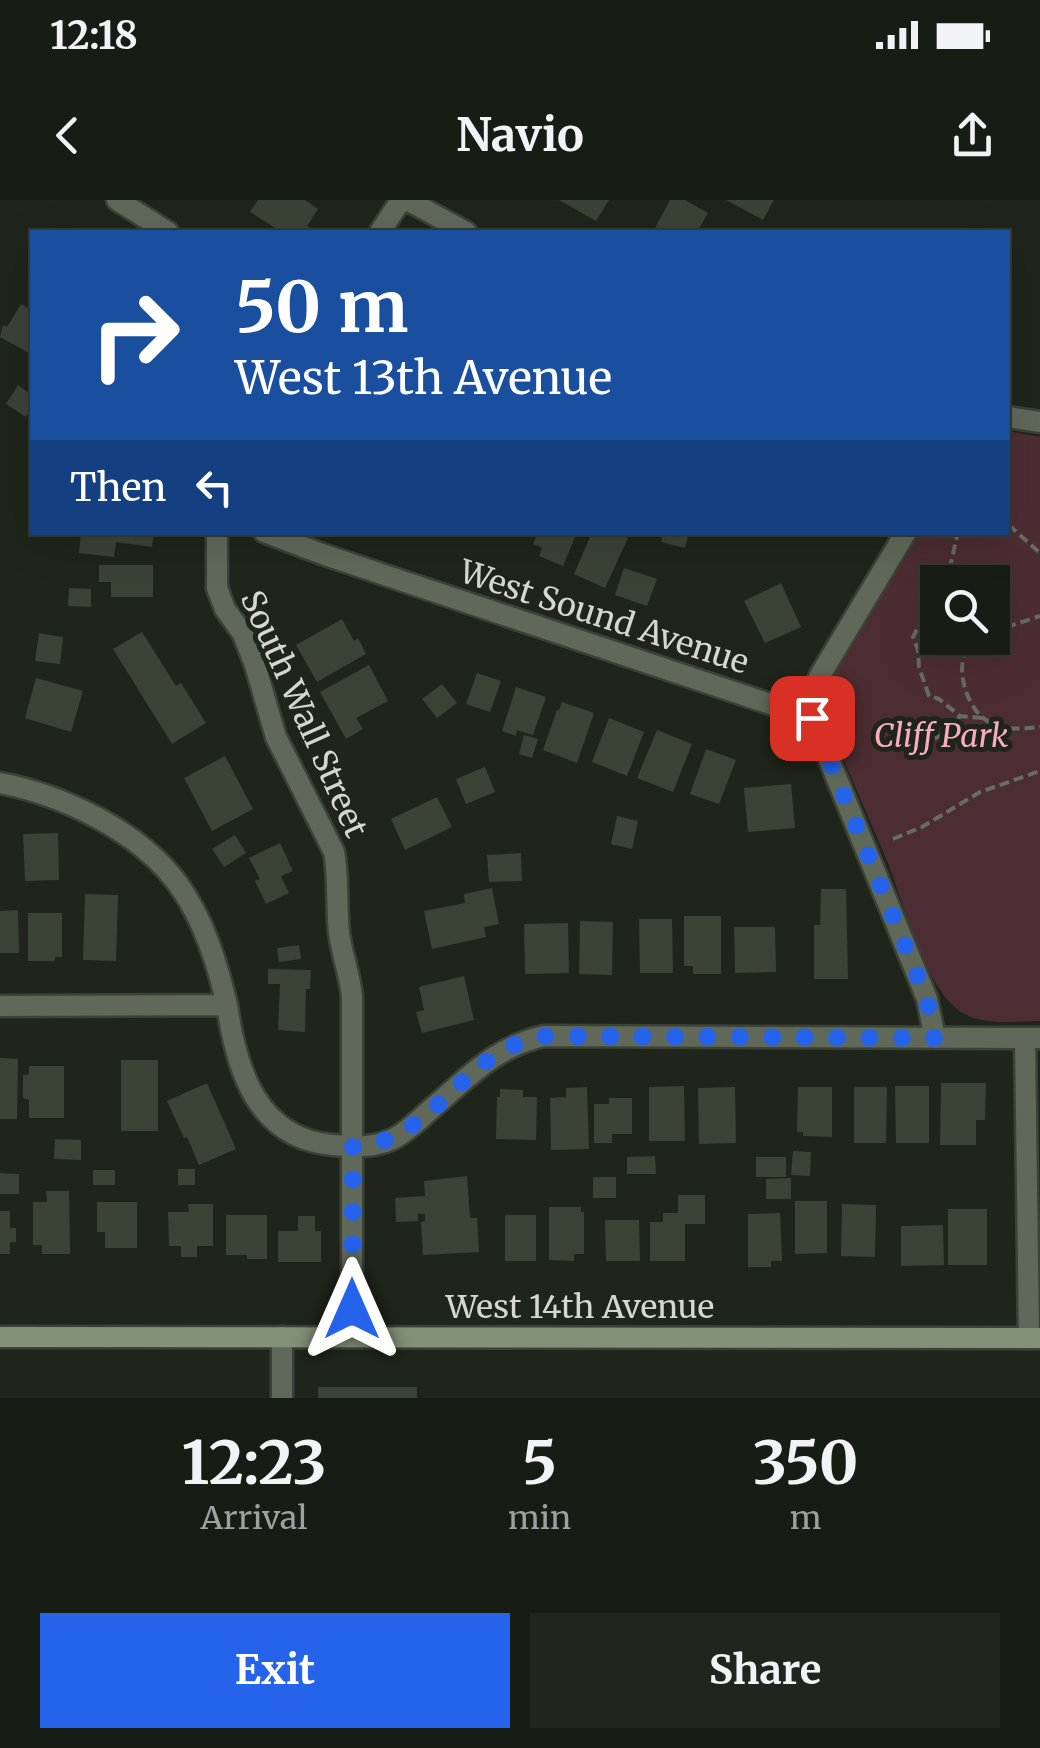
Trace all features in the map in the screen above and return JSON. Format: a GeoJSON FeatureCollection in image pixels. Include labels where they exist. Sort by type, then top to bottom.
{"type":"FeatureCollection","features":[{"type":"Feature","properties":{"kind":"street"},"geometry":{"type":"LineString","coordinates":[[117,200],[165,230]]}},
{"type":"Feature","properties":{"kind":"street"},"geometry":{"type":"LineString","coordinates":[[382,230],[404,200],[462,230]]}},
{"type":"Feature","properties":{"kind":"street"},"geometry":{"type":"LineString","coordinates":[[1010,418],[1040,422]]}},
{"type":"Feature","properties":{"kind":"street","name":"South Wall Street"},"geometry":{"type":"LineString","coordinates":[[218,535],[217,588],[225,609],[243,634],[276,738],[334,852],[337,869],[339,930],[352,997],[352,1337]]}},
{"type":"Feature","properties":{"kind":"street","name":"West Sound Avenue"},"geometry":{"type":"LineString","coordinates":[[272,535],[812,718]]}},
{"type":"Feature","properties":{"kind":"street"},"geometry":{"type":"LineString","coordinates":[[904,535],[819,677],[812,697],[812,718],[927,999],[934,1038]]}},
{"type":"Feature","properties":{"kind":"street"},"geometry":{"type":"LineString","coordinates":[[0,783],[75,806],[136,842],[177,883],[206,932],[243,1073],[256,1101],[277,1123],[302,1139],[353,1147],[372,1146],[394,1138],[495,1055],[522,1041],[544,1036],[1032,1038],[1034,1338]]}},
{"type":"Feature","properties":{"kind":"street"},"geometry":{"type":"LineString","coordinates":[[0,1006],[227,1005]]}},
{"type":"Feature","properties":{"kind":"street"},"geometry":{"type":"LineString","coordinates":[[282,1337],[282,1398]]}},
{"type":"Feature","properties":{"kind":"street","name":"West 14th Avenue"},"geometry":{"type":"LineString","coordinates":[[0,1338],[1034,1338]]}},
{"type":"Feature","properties":{"kind":"path"},"geometry":{"type":"LineString","coordinates":[[1010,526],[1040,553]]}},
{"type":"Feature","properties":{"kind":"path"},"geometry":{"type":"LineString","coordinates":[[950,565],[957,535]]}},
{"type":"Feature","properties":{"kind":"path"},"geometry":{"type":"LineString","coordinates":[[1010,626],[1040,616]]}},
{"type":"Feature","properties":{"kind":"path"},"geometry":{"type":"LineString","coordinates":[[920,624],[913,637],[926,691],[960,716],[982,718],[1005,728],[1040,727]]}},
{"type":"Feature","properties":{"kind":"path"},"geometry":{"type":"LineString","coordinates":[[964,655],[967,696],[982,718]]}},
{"type":"Feature","properties":{"kind":"path"},"geometry":{"type":"LineString","coordinates":[[920,742],[940,737],[960,716]]}},
{"type":"Feature","properties":{"kind":"path"},"geometry":{"type":"LineString","coordinates":[[893,838],[922,828],[980,792],[1040,771]]}},
{"type":"Feature","properties":{"kind":"green space","name":"Cliff Park"},"geometry":{"type":"Polygon","coordinates":[[[1010,431],[1040,437],[1040,1021],[997,1022],[966,1015],[934,980],[839,749],[832,713],[835,677],[843,654],[918,535],[1010,535],[1010,431]]]}},
{"type":"Feature","properties":{"kind":"building"},"geometry":{"type":"Polygon","coordinates":[[[258,200],[305,200],[318,209],[307,226],[308,230],[278,230],[250,212],[258,200]]]}},
{"type":"Feature","properties":{"kind":"building"},"geometry":{"type":"Polygon","coordinates":[[[559,200],[609,200],[596,221],[559,200]]]}},
{"type":"Feature","properties":{"kind":"building"},"geometry":{"type":"Polygon","coordinates":[[[670,200],[685,200],[708,213],[698,230],[654,230],[670,200]]]}},
{"type":"Feature","properties":{"kind":"building"},"geometry":{"type":"Polygon","coordinates":[[[726,200],[774,200],[763,220],[726,200]]]}},
{"type":"Feature","properties":{"kind":"building"},"geometry":{"type":"Polygon","coordinates":[[[21,304],[30,309],[30,352],[0,337],[3,325],[7,327],[21,304]]]}},
{"type":"Feature","properties":{"kind":"building"},"geometry":{"type":"Polygon","coordinates":[[[18,385],[30,394],[26,417],[6,404],[18,385]]]}},
{"type":"Feature","properties":{"kind":"building"},"geometry":{"type":"Polygon","coordinates":[[[81,535],[154,535],[152,547],[116,542],[114,557],[79,553],[81,535]]]}},
{"type":"Feature","properties":{"kind":"building"},"geometry":{"type":"Polygon","coordinates":[[[537,535],[576,535],[563,566],[539,556],[542,548],[533,544],[537,535]]]}},
{"type":"Feature","properties":{"kind":"building"},"geometry":{"type":"Polygon","coordinates":[[[591,535],[628,538],[605,588],[574,574],[591,535]]]}},
{"type":"Feature","properties":{"kind":"building"},"geometry":{"type":"Polygon","coordinates":[[[662,535],[688,535],[685,548],[661,542],[662,535]]]}},
{"type":"Feature","properties":{"kind":"building"},"geometry":{"type":"Polygon","coordinates":[[[99,565],[153,565],[153,597],[111,597],[111,582],[99,582],[99,565]]]}},
{"type":"Feature","properties":{"kind":"building"},"geometry":{"type":"Polygon","coordinates":[[[624,568],[657,579],[647,606],[615,595],[624,568]]]}},
{"type":"Feature","properties":{"kind":"building"},"geometry":{"type":"Polygon","coordinates":[[[781,583],[801,627],[765,643],[744,601],[781,583]]]}},
{"type":"Feature","properties":{"kind":"building"},"geometry":{"type":"Polygon","coordinates":[[[69,588],[91,589],[91,607],[68,606],[69,588]]]}},
{"type":"Feature","properties":{"kind":"building"},"geometry":{"type":"Polygon","coordinates":[[[342,619],[366,654],[317,682],[296,645],[342,619]]]}},
{"type":"Feature","properties":{"kind":"building"},"geometry":{"type":"Polygon","coordinates":[[[142,632],[176,686],[181,683],[206,723],[172,744],[113,649],[142,632]]]}},
{"type":"Feature","properties":{"kind":"building"},"geometry":{"type":"Polygon","coordinates":[[[39,633],[63,637],[60,664],[35,661],[39,633]]]}},
{"type":"Feature","properties":{"kind":"building"},"geometry":{"type":"Polygon","coordinates":[[[369,665],[388,701],[356,718],[363,729],[346,739],[320,692],[369,665]]]}},
{"type":"Feature","properties":{"kind":"building"},"geometry":{"type":"Polygon","coordinates":[[[477,673],[501,681],[490,712],[466,704],[477,673]]]}},
{"type":"Feature","properties":{"kind":"building"},"geometry":{"type":"Polygon","coordinates":[[[36,678],[83,691],[71,732],[25,718],[36,678]]]}},
{"type":"Feature","properties":{"kind":"building"},"geometry":{"type":"Polygon","coordinates":[[[442,684],[457,703],[437,718],[422,699],[442,684]]]}},
{"type":"Feature","properties":{"kind":"building"},"geometry":{"type":"Polygon","coordinates":[[[516,687],[546,697],[533,735],[517,730],[516,736],[502,731],[516,687]]]}},
{"type":"Feature","properties":{"kind":"building"},"geometry":{"type":"Polygon","coordinates":[[[562,702],[594,713],[577,763],[543,750],[562,702]]]}},
{"type":"Feature","properties":{"kind":"building"},"geometry":{"type":"Polygon","coordinates":[[[609,718],[644,732],[627,776],[592,762],[609,718]]]}},
{"type":"Feature","properties":{"kind":"building"},"geometry":{"type":"Polygon","coordinates":[[[657,730],[692,744],[673,792],[637,778],[657,730]]]}},
{"type":"Feature","properties":{"kind":"building"},"geometry":{"type":"Polygon","coordinates":[[[524,735],[538,739],[532,758],[519,754],[524,735]]]}},
{"type":"Feature","properties":{"kind":"building"},"geometry":{"type":"Polygon","coordinates":[[[706,749],[736,760],[719,804],[690,794],[706,749]]]}},
{"type":"Feature","properties":{"kind":"building"},"geometry":{"type":"Polygon","coordinates":[[[225,756],[253,809],[212,831],[184,778],[225,756]]]}},
{"type":"Feature","properties":{"kind":"building"},"geometry":{"type":"Polygon","coordinates":[[[485,767],[495,792],[466,804],[456,779],[485,767]]]}},
{"type":"Feature","properties":{"kind":"building"},"geometry":{"type":"Polygon","coordinates":[[[791,784],[795,828],[748,832],[744,788],[791,784]]]}},
{"type":"Feature","properties":{"kind":"building"},"geometry":{"type":"Polygon","coordinates":[[[437,797],[452,827],[405,850],[391,819],[437,797]]]}},
{"type":"Feature","properties":{"kind":"building"},"geometry":{"type":"Polygon","coordinates":[[[617,816],[638,821],[632,849],[611,844],[617,816]]]}},
{"type":"Feature","properties":{"kind":"building"},"geometry":{"type":"Polygon","coordinates":[[[58,833],[59,880],[25,881],[23,834],[58,833]]]}},
{"type":"Feature","properties":{"kind":"building"},"geometry":{"type":"Polygon","coordinates":[[[235,835],[246,853],[224,867],[212,849],[235,835]]]}},
{"type":"Feature","properties":{"kind":"building"},"geometry":{"type":"Polygon","coordinates":[[[280,843],[293,871],[281,876],[289,893],[266,904],[255,881],[260,879],[249,858],[280,843]]]}},
{"type":"Feature","properties":{"kind":"building"},"geometry":{"type":"Polygon","coordinates":[[[521,853],[522,881],[489,882],[487,855],[521,853]]]}},
{"type":"Feature","properties":{"kind":"building"},"geometry":{"type":"Polygon","coordinates":[[[492,888],[499,924],[484,927],[486,937],[432,949],[424,911],[465,903],[464,894],[492,888]]]}},
{"type":"Feature","properties":{"kind":"building"},"geometry":{"type":"Polygon","coordinates":[[[821,889],[846,889],[848,979],[814,979],[814,925],[820,925],[821,889]]]}},
{"type":"Feature","properties":{"kind":"building"},"geometry":{"type":"Polygon","coordinates":[[[85,894],[118,895],[116,961],[83,960],[85,894]]]}},
{"type":"Feature","properties":{"kind":"building"},"geometry":{"type":"Polygon","coordinates":[[[18,910],[19,953],[0,953],[0,911],[18,910]]]}},
{"type":"Feature","properties":{"kind":"building"},"geometry":{"type":"Polygon","coordinates":[[[28,913],[62,913],[62,957],[55,957],[55,961],[28,961],[28,913]]]}},
{"type":"Feature","properties":{"kind":"building"},"geometry":{"type":"Polygon","coordinates":[[[684,916],[721,916],[721,974],[693,974],[693,966],[684,966],[684,916]]]}},
{"type":"Feature","properties":{"kind":"building"},"geometry":{"type":"Polygon","coordinates":[[[639,919],[672,919],[673,973],[640,973],[639,919]]]}},
{"type":"Feature","properties":{"kind":"building"},"geometry":{"type":"Polygon","coordinates":[[[580,921],[613,922],[612,975],[579,974],[580,921]]]}},
{"type":"Feature","properties":{"kind":"building"},"geometry":{"type":"Polygon","coordinates":[[[568,923],[569,973],[525,974],[524,924],[568,923]]]}},
{"type":"Feature","properties":{"kind":"building"},"geometry":{"type":"Polygon","coordinates":[[[734,927],[775,927],[776,972],[735,973],[734,927]]]}},
{"type":"Feature","properties":{"kind":"building"},"geometry":{"type":"Polygon","coordinates":[[[299,945],[301,959],[279,962],[277,948],[299,945]]]}},
{"type":"Feature","properties":{"kind":"building"},"geometry":{"type":"Polygon","coordinates":[[[268,969],[311,970],[310,989],[306,989],[305,1032],[278,1030],[280,984],[268,984],[268,969]]]}},
{"type":"Feature","properties":{"kind":"building"},"geometry":{"type":"Polygon","coordinates":[[[464,976],[474,1020],[422,1033],[416,1012],[424,1010],[419,987],[464,976]]]}},
{"type":"Feature","properties":{"kind":"building"},"geometry":{"type":"Polygon","coordinates":[[[0,1058],[18,1059],[17,1119],[0,1119],[0,1058]]]}},
{"type":"Feature","properties":{"kind":"building"},"geometry":{"type":"Polygon","coordinates":[[[121,1060],[158,1060],[158,1131],[121,1131],[121,1060]]]}},
{"type":"Feature","properties":{"kind":"building"},"geometry":{"type":"Polygon","coordinates":[[[29,1066],[64,1066],[64,1118],[29,1118],[29,1100],[23,1098],[23,1075],[29,1074],[29,1066]]]}},
{"type":"Feature","properties":{"kind":"building"},"geometry":{"type":"Polygon","coordinates":[[[207,1083],[236,1149],[199,1165],[167,1101],[207,1083]]]}},
{"type":"Feature","properties":{"kind":"building"},"geometry":{"type":"Polygon","coordinates":[[[941,1083],[986,1083],[985,1120],[976,1120],[976,1145],[940,1145],[941,1083]]]}},
{"type":"Feature","properties":{"kind":"building"},"geometry":{"type":"Polygon","coordinates":[[[684,1086],[685,1141],[649,1141],[649,1087],[684,1086]]]}},
{"type":"Feature","properties":{"kind":"building"},"geometry":{"type":"Polygon","coordinates":[[[895,1086],[929,1086],[929,1143],[896,1143],[895,1086]]]}},
{"type":"Feature","properties":{"kind":"building"},"geometry":{"type":"Polygon","coordinates":[[[587,1087],[589,1149],[551,1150],[550,1098],[566,1097],[566,1088],[587,1087]]]}},
{"type":"Feature","properties":{"kind":"building"},"geometry":{"type":"Polygon","coordinates":[[[735,1087],[736,1143],[699,1144],[698,1088],[735,1087]]]}},
{"type":"Feature","properties":{"kind":"building"},"geometry":{"type":"Polygon","coordinates":[[[798,1087],[832,1087],[832,1137],[803,1136],[803,1132],[797,1132],[798,1087]]]}},
{"type":"Feature","properties":{"kind":"building"},"geometry":{"type":"Polygon","coordinates":[[[854,1087],[887,1087],[886,1143],[854,1143],[854,1087]]]}},
{"type":"Feature","properties":{"kind":"building"},"geometry":{"type":"Polygon","coordinates":[[[500,1089],[523,1090],[523,1097],[537,1097],[536,1140],[496,1139],[500,1089]]]}},
{"type":"Feature","properties":{"kind":"building"},"geometry":{"type":"Polygon","coordinates":[[[609,1098],[632,1098],[632,1134],[612,1134],[612,1143],[594,1143],[594,1104],[609,1104],[609,1098]]]}},
{"type":"Feature","properties":{"kind":"building"},"geometry":{"type":"Polygon","coordinates":[[[55,1139],[81,1140],[81,1160],[54,1159],[55,1139]]]}},
{"type":"Feature","properties":{"kind":"building"},"geometry":{"type":"Polygon","coordinates":[[[793,1151],[811,1152],[810,1176],[791,1175],[793,1151]]]}},
{"type":"Feature","properties":{"kind":"building"},"geometry":{"type":"Polygon","coordinates":[[[655,1156],[656,1174],[627,1174],[627,1157],[655,1156]]]}},
{"type":"Feature","properties":{"kind":"building"},"geometry":{"type":"Polygon","coordinates":[[[756,1157],[786,1157],[786,1177],[756,1177],[756,1157]]]}},
{"type":"Feature","properties":{"kind":"building"},"geometry":{"type":"Polygon","coordinates":[[[178,1169],[195,1169],[195,1185],[178,1185],[178,1169]]]}},
{"type":"Feature","properties":{"kind":"building"},"geometry":{"type":"Polygon","coordinates":[[[93,1170],[115,1170],[115,1185],[93,1185],[93,1170]]]}},
{"type":"Feature","properties":{"kind":"building"},"geometry":{"type":"Polygon","coordinates":[[[0,1173],[19,1174],[19,1194],[0,1194],[0,1173]]]}},
{"type":"Feature","properties":{"kind":"building"},"geometry":{"type":"Polygon","coordinates":[[[467,1176],[470,1218],[477,1218],[479,1252],[423,1255],[421,1222],[425,1221],[425,1214],[418,1214],[418,1221],[396,1222],[395,1198],[425,1196],[424,1181],[467,1176]]]}},
{"type":"Feature","properties":{"kind":"building"},"geometry":{"type":"Polygon","coordinates":[[[593,1177],[616,1177],[616,1198],[593,1198],[593,1177]]]}},
{"type":"Feature","properties":{"kind":"building"},"geometry":{"type":"Polygon","coordinates":[[[791,1178],[791,1199],[766,1199],[766,1179],[791,1178]]]}},
{"type":"Feature","properties":{"kind":"building"},"geometry":{"type":"Polygon","coordinates":[[[46,1191],[69,1191],[70,1254],[42,1254],[42,1245],[33,1245],[33,1202],[47,1202],[46,1191]]]}},
{"type":"Feature","properties":{"kind":"building"},"geometry":{"type":"Polygon","coordinates":[[[678,1195],[705,1195],[705,1224],[685,1224],[685,1261],[650,1261],[650,1222],[663,1222],[663,1213],[678,1213],[678,1195]]]}},
{"type":"Feature","properties":{"kind":"building"},"geometry":{"type":"Polygon","coordinates":[[[795,1201],[827,1201],[827,1253],[795,1254],[795,1201]]]}},
{"type":"Feature","properties":{"kind":"building"},"geometry":{"type":"Polygon","coordinates":[[[97,1202],[137,1202],[137,1248],[105,1248],[105,1232],[97,1232],[97,1202]]]}},
{"type":"Feature","properties":{"kind":"building"},"geometry":{"type":"Polygon","coordinates":[[[188,1204],[213,1204],[213,1246],[197,1246],[197,1257],[181,1257],[181,1246],[169,1246],[168,1212],[189,1212],[188,1204]]]}},
{"type":"Feature","properties":{"kind":"building"},"geometry":{"type":"Polygon","coordinates":[[[842,1204],[876,1205],[875,1257],[841,1256],[842,1204]]]}},
{"type":"Feature","properties":{"kind":"building"},"geometry":{"type":"Polygon","coordinates":[[[549,1207],[581,1207],[584,1212],[584,1254],[574,1254],[574,1261],[549,1260],[549,1207]]]}},
{"type":"Feature","properties":{"kind":"building"},"geometry":{"type":"Polygon","coordinates":[[[948,1209],[987,1209],[987,1265],[948,1265],[948,1209]]]}},
{"type":"Feature","properties":{"kind":"building"},"geometry":{"type":"Polygon","coordinates":[[[0,1211],[10,1211],[10,1228],[16,1228],[16,1242],[10,1242],[10,1254],[0,1254],[0,1211]]]}},
{"type":"Feature","properties":{"kind":"building"},"geometry":{"type":"Polygon","coordinates":[[[780,1213],[782,1261],[771,1261],[771,1267],[748,1267],[748,1214],[780,1213]]]}},
{"type":"Feature","properties":{"kind":"building"},"geometry":{"type":"Polygon","coordinates":[[[226,1215],[267,1215],[267,1259],[226,1255],[226,1215]]]}},
{"type":"Feature","properties":{"kind":"building"},"geometry":{"type":"Polygon","coordinates":[[[505,1215],[536,1215],[536,1261],[505,1261],[505,1215]]]}},
{"type":"Feature","properties":{"kind":"building"},"geometry":{"type":"Polygon","coordinates":[[[298,1216],[315,1216],[315,1231],[321,1231],[321,1262],[278,1262],[278,1231],[298,1231],[298,1216]]]}},
{"type":"Feature","properties":{"kind":"building"},"geometry":{"type":"Polygon","coordinates":[[[605,1220],[639,1220],[640,1261],[606,1261],[605,1220]]]}},
{"type":"Feature","properties":{"kind":"building"},"geometry":{"type":"Polygon","coordinates":[[[943,1225],[944,1265],[901,1266],[901,1226],[943,1225]]]}},
{"type":"Feature","properties":{"kind":"building"},"geometry":{"type":"Polygon","coordinates":[[[318,1387],[417,1387],[417,1398],[318,1398],[318,1387]]]}},
{"type":"Feature","properties":{"kind":"route"},"geometry":{"type":"LineString","coordinates":[[352,1309],[353,1147],[372,1146],[410,1128],[495,1055],[522,1041],[544,1036],[934,1038],[927,999],[812,718]]}}]}
